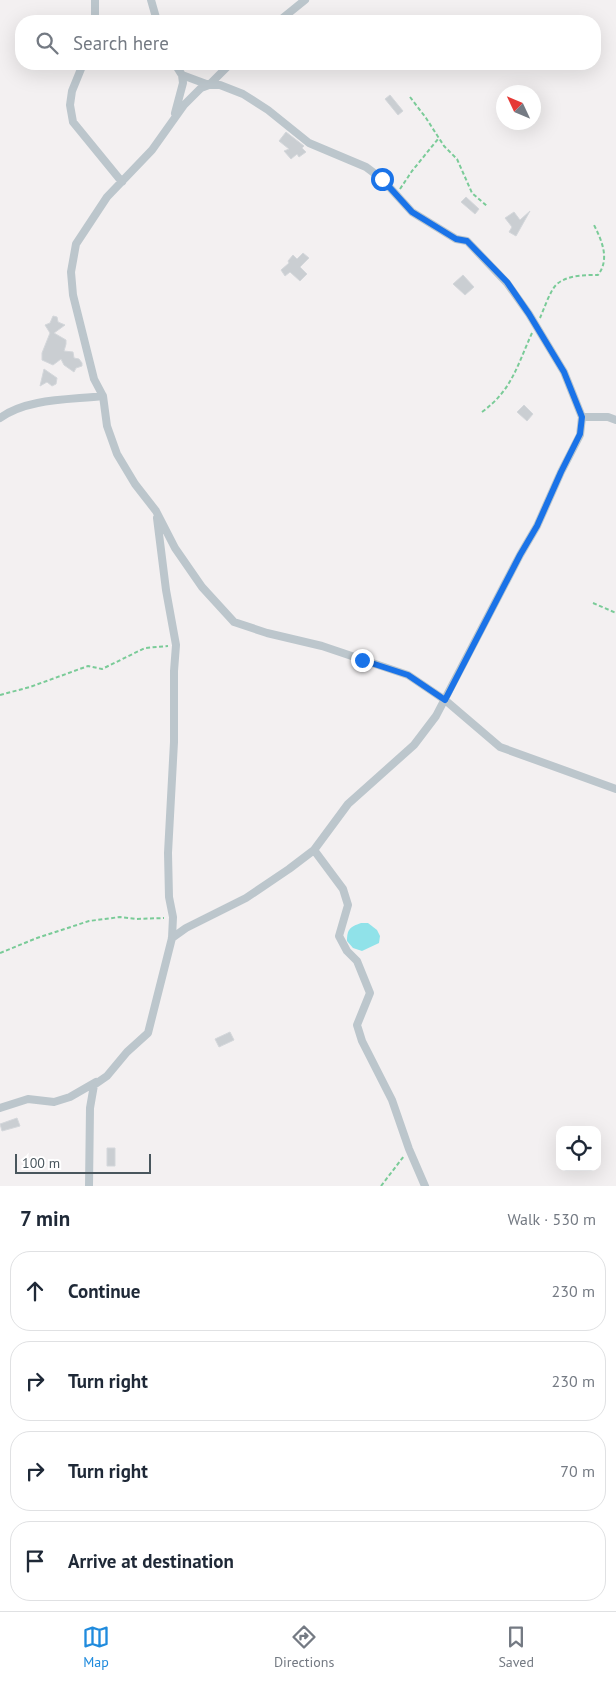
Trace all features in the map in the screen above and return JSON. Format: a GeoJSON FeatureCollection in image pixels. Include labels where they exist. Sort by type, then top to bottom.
{"type":"FeatureCollection","features":[{"type":"Feature","properties":{"kind":"street"},"geometry":{"type":"LineString","coordinates":[[95,0],[96,15]]}},
{"type":"Feature","properties":{"kind":"street"},"geometry":{"type":"LineString","coordinates":[[151,0],[155,15]]}},
{"type":"Feature","properties":{"kind":"street"},"geometry":{"type":"LineString","coordinates":[[286,15],[305,0]]}},
{"type":"Feature","properties":{"kind":"street"},"geometry":{"type":"LineString","coordinates":[[81,70],[72,91],[70,105],[73,122],[122,182]]}},
{"type":"Feature","properties":{"kind":"street"},"geometry":{"type":"LineString","coordinates":[[172,120],[184,83],[179,70]]}},
{"type":"Feature","properties":{"kind":"street"},"geometry":{"type":"LineString","coordinates":[[224,70],[209,85],[201,88],[192,96],[172,120],[152,150],[107,197],[76,244],[71,272],[74,295],[94,379],[103,396],[107,426],[117,454],[135,484],[156,511],[180,555],[202,586],[234,622],[267,633],[322,646],[408,675],[445,700],[500,747],[616,789]]}},
{"type":"Feature","properties":{"kind":"street"},"geometry":{"type":"LineString","coordinates":[[172,938],[186,928],[246,898],[290,869],[314,850],[348,804],[414,745],[436,716],[445,700],[540,519],[580,434],[582,417],[564,372],[536,326],[507,282],[467,241],[456,239],[412,212],[382,179],[366,167],[309,143],[290,130],[275,115],[243,94],[220,85],[209,85],[182,75]]}},
{"type":"Feature","properties":{"kind":"street"},"geometry":{"type":"LineString","coordinates":[[0,418],[29,404],[103,396]]}},
{"type":"Feature","properties":{"kind":"street"},"geometry":{"type":"LineString","coordinates":[[582,417],[608,417],[616,420]]}},
{"type":"Feature","properties":{"kind":"street"},"geometry":{"type":"LineString","coordinates":[[89,1186],[90,1108],[94,1085],[107,1076],[127,1052],[148,1032],[172,938],[173,918],[169,897],[168,853],[174,742],[176,645],[166,590],[156,511]]}},
{"type":"Feature","properties":{"kind":"street"},"geometry":{"type":"LineString","coordinates":[[314,850],[343,889],[348,906],[339,936],[347,951],[357,961],[370,992],[357,1025],[362,1041],[392,1100],[425,1186]]}},
{"type":"Feature","properties":{"kind":"street"},"geometry":{"type":"LineString","coordinates":[[0,1108],[28,1099],[54,1102],[70,1098],[107,1076]]}},
{"type":"Feature","properties":{"kind":"path"},"geometry":{"type":"LineString","coordinates":[[410,97],[438,138],[457,159],[472,193],[488,206]]}},
{"type":"Feature","properties":{"kind":"path"},"geometry":{"type":"LineString","coordinates":[[396,195],[438,138]]}},
{"type":"Feature","properties":{"kind":"path"},"geometry":{"type":"LineString","coordinates":[[482,412],[500,396],[511,382],[556,285],[580,275],[598,275],[602,269],[603,243],[594,225]]}},
{"type":"Feature","properties":{"kind":"path"},"geometry":{"type":"LineString","coordinates":[[594,603],[616,613]]}},
{"type":"Feature","properties":{"kind":"path"},"geometry":{"type":"LineString","coordinates":[[0,695],[30,687],[88,666],[102,669],[145,648],[176,645]]}},
{"type":"Feature","properties":{"kind":"path"},"geometry":{"type":"LineString","coordinates":[[0,953],[37,938],[89,921],[120,918],[173,918]]}},
{"type":"Feature","properties":{"kind":"path"},"geometry":{"type":"LineString","coordinates":[[382,1186],[410,1149]]}},
{"type":"Feature","properties":{"kind":"water"},"geometry":{"type":"Polygon","coordinates":[[[361,923],[368,923],[377,930],[380,936],[379,943],[362,951],[353,948],[347,941],[350,929],[361,923]]]}},
{"type":"Feature","properties":{"kind":"building"},"geometry":{"type":"Polygon","coordinates":[[[390,95],[403,111],[398,115],[385,99],[390,95]]]}},
{"type":"Feature","properties":{"kind":"building"},"geometry":{"type":"Polygon","coordinates":[[[286,132],[304,146],[302,148],[306,152],[299,157],[297,154],[291,159],[284,151],[289,149],[279,141],[286,132]]]}},
{"type":"Feature","properties":{"kind":"building"},"geometry":{"type":"Polygon","coordinates":[[[466,197],[479,209],[475,214],[461,202],[466,197]]]}},
{"type":"Feature","properties":{"kind":"building"},"geometry":{"type":"Polygon","coordinates":[[[530,211],[516,236],[509,232],[512,227],[505,218],[514,212],[520,220],[530,211]]]}},
{"type":"Feature","properties":{"kind":"building"},"geometry":{"type":"Polygon","coordinates":[[[303,253],[309,258],[300,267],[307,274],[300,281],[290,272],[285,276],[281,270],[289,263],[288,261],[293,255],[297,259],[303,253]]]}},
{"type":"Feature","properties":{"kind":"building"},"geometry":{"type":"Polygon","coordinates":[[[463,275],[474,287],[465,295],[453,284],[463,275]]]}},
{"type":"Feature","properties":{"kind":"building"},"geometry":{"type":"Polygon","coordinates":[[[53,316],[57,317],[58,322],[65,325],[54,333],[66,340],[64,351],[73,352],[74,358],[79,359],[82,363],[82,366],[76,368],[74,372],[64,365],[61,359],[53,365],[42,360],[42,353],[50,333],[45,325],[50,323],[53,316]]]}},
{"type":"Feature","properties":{"kind":"building"},"geometry":{"type":"Polygon","coordinates":[[[44,369],[57,378],[56,384],[52,386],[47,382],[40,386],[44,369]]]}},
{"type":"Feature","properties":{"kind":"building"},"geometry":{"type":"Polygon","coordinates":[[[524,405],[533,414],[527,421],[517,412],[524,405]]]}},
{"type":"Feature","properties":{"kind":"building"},"geometry":{"type":"Polygon","coordinates":[[[230,1032],[234,1040],[219,1047],[215,1039],[230,1032]]]}},
{"type":"Feature","properties":{"kind":"building"},"geometry":{"type":"Polygon","coordinates":[[[17,1118],[20,1126],[2,1131],[0,1124],[17,1118]]]}},
{"type":"Feature","properties":{"kind":"building"},"geometry":{"type":"Polygon","coordinates":[[[107,1148],[115,1148],[115,1166],[107,1166],[107,1148]]]}},
{"type":"Feature","properties":{"kind":"route"},"geometry":{"type":"LineString","coordinates":[[362,660],[408,675],[445,700],[537,526],[580,434],[582,417],[564,372],[507,282],[467,241],[456,239],[412,212],[382,179]]}}]}
